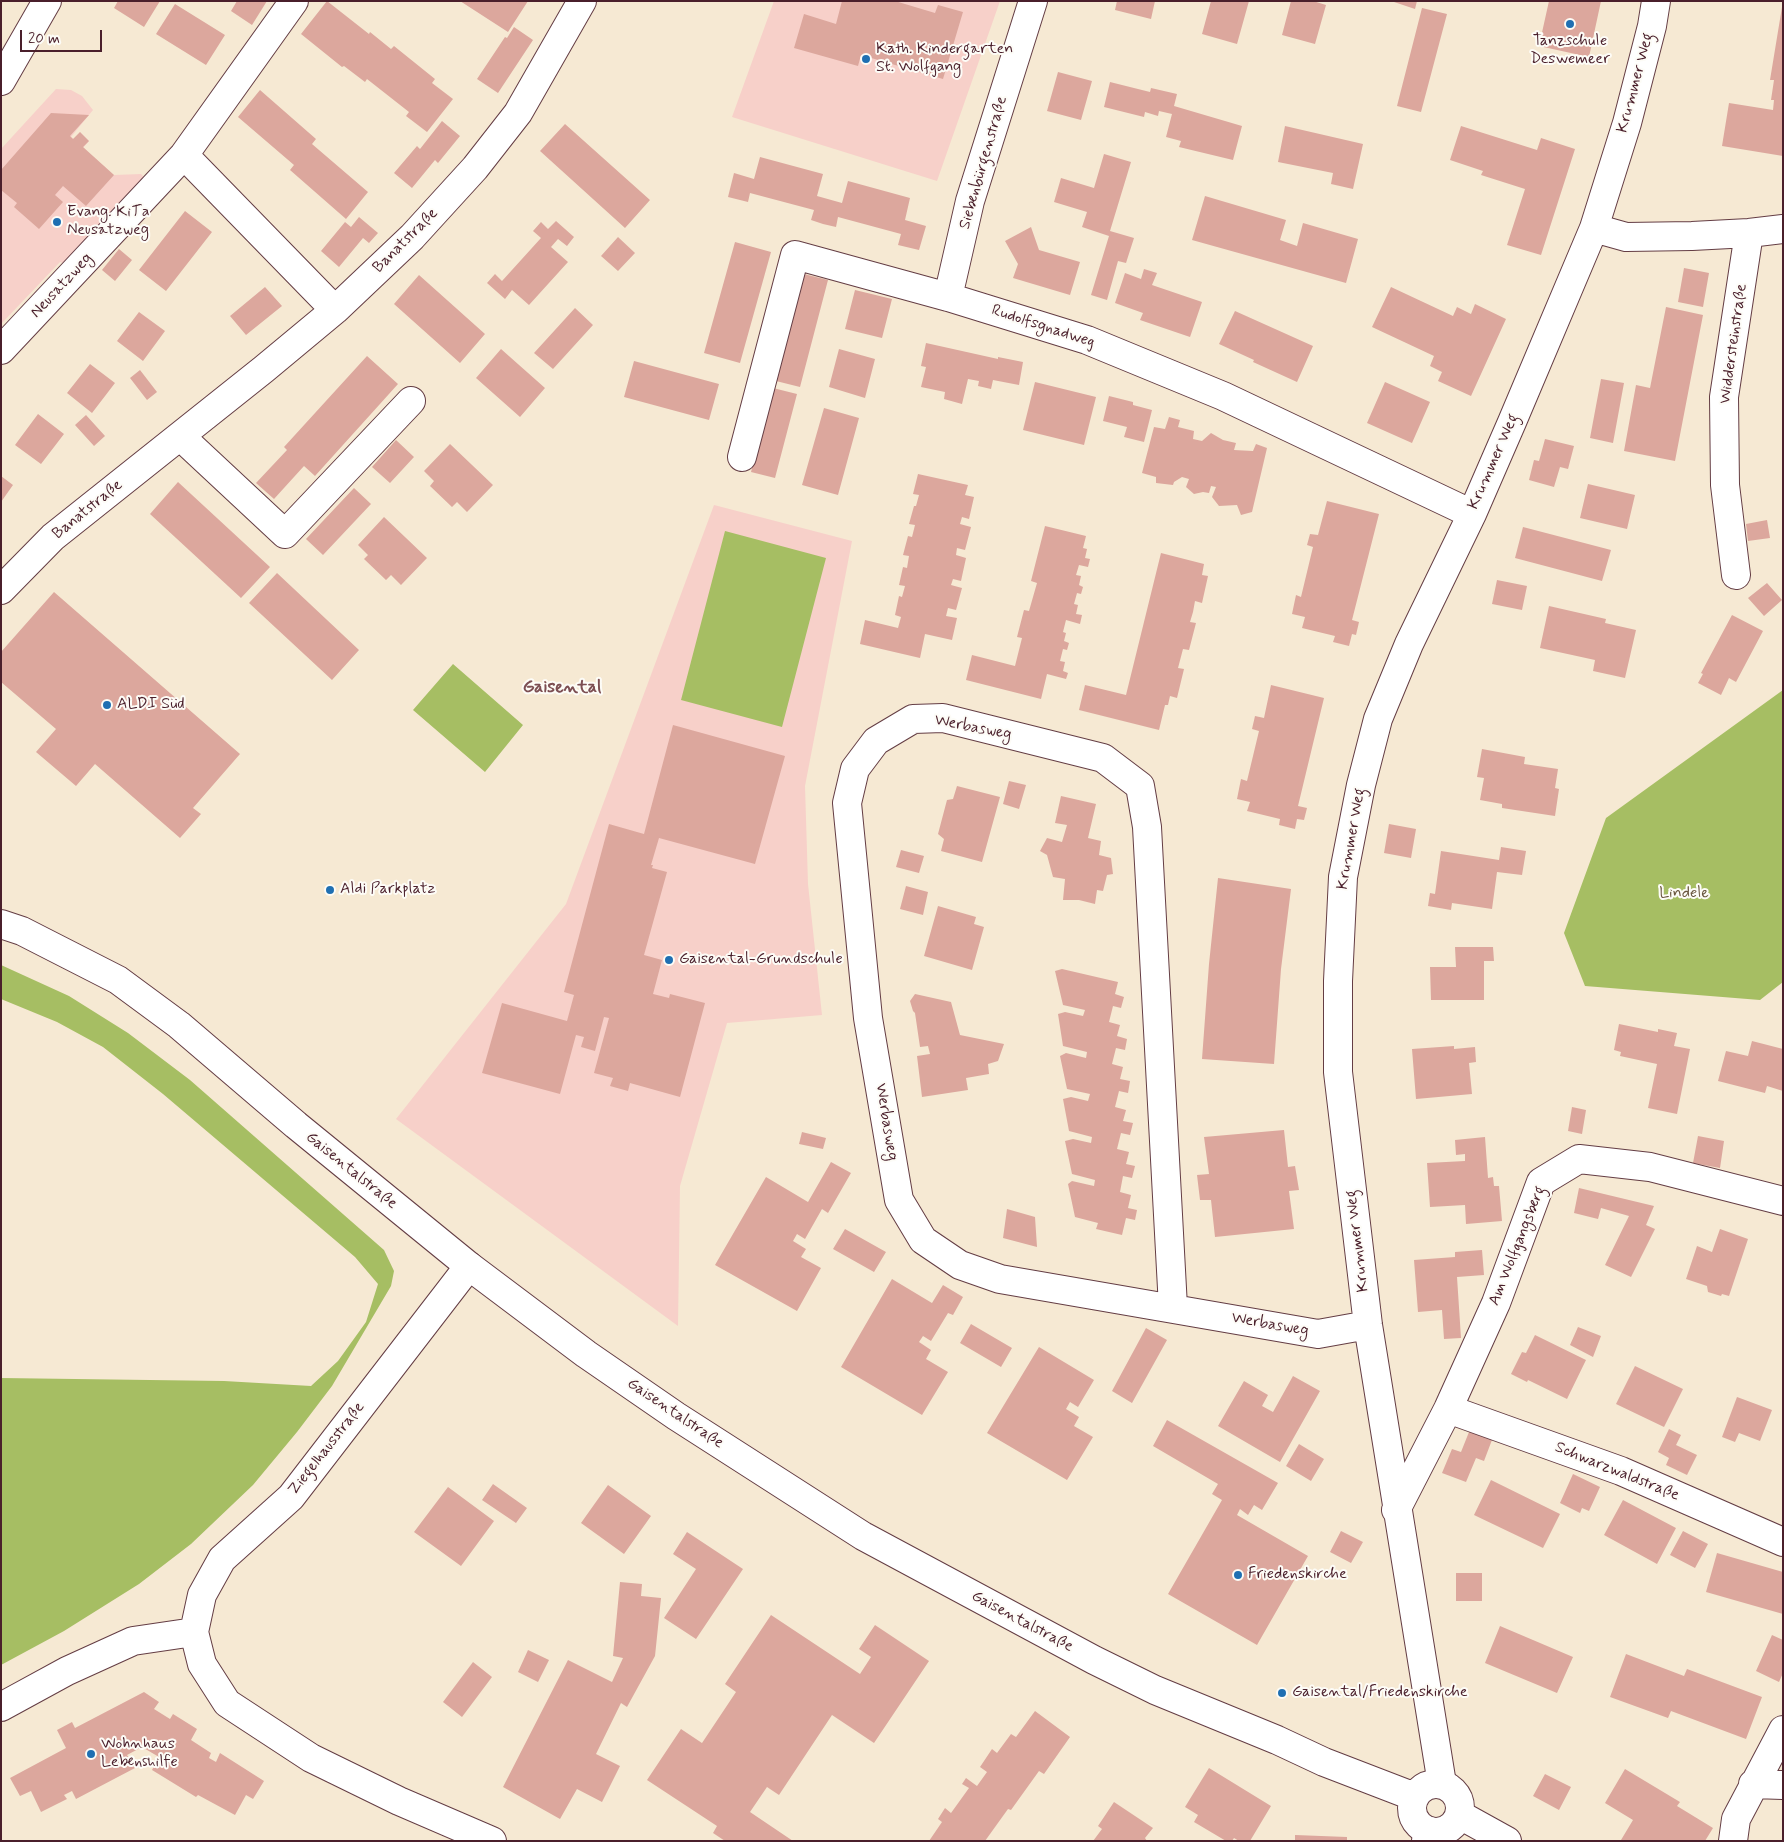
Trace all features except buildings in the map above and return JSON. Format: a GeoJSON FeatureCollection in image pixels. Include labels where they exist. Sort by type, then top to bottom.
{"type":"FeatureCollection","features":[{"type":"Feature","properties":{"kind":"street"},"geometry":{"type":"LineString","coordinates":[[1,82],[47,1]]}},
{"type":"Feature","properties":{"kind":"street","name":"Neusatzweg"},"geometry":{"type":"LineString","coordinates":[[1,350],[184,155],[294,1]]}},
{"type":"Feature","properties":{"kind":"street","name":"Banatstraße"},"geometry":{"type":"LineString","coordinates":[[1,590],[53,537],[336,310],[412,237],[475,168],[518,113],[582,1]]}},
{"type":"Feature","properties":{"kind":"street","name":"Siebenbürgenstraße"},"geometry":{"type":"LineString","coordinates":[[948,297],[970,201],[1033,1]]}},
{"type":"Feature","properties":{"kind":"street","name":"Krummer Weg"},"geometry":{"type":"LineString","coordinates":[[1442,1784],[1396,1510],[1368,1325],[1338,1072],[1338,981],[1343,877],[1361,785],[1378,719],[1409,644],[1472,514],[1594,228],[1627,123],[1652,26],[1656,1]]}},
{"type":"Feature","properties":{"kind":"street"},"geometry":{"type":"LineString","coordinates":[[184,155],[336,310]]}},
{"type":"Feature","properties":{"kind":"street"},"geometry":{"type":"LineString","coordinates":[[1594,228],[1626,237],[1749,233],[1783,229]]}},
{"type":"Feature","properties":{"kind":"street","name":"Widdersteinstraße"},"geometry":{"type":"LineString","coordinates":[[1736,575],[1725,486],[1724,397],[1749,233]]}},
{"type":"Feature","properties":{"kind":"street","name":"Rudolfsgnadweg"},"geometry":{"type":"LineString","coordinates":[[742,457],[795,255],[948,297],[1087,340],[1214,392],[1472,514]]}},
{"type":"Feature","properties":{"kind":"street"},"geometry":{"type":"LineString","coordinates":[[180,436],[285,534],[411,401]]}},
{"type":"Feature","properties":{"kind":"street","name":"Werbasweg"},"geometry":{"type":"LineString","coordinates":[[1173,1307],[1147,827],[1140,786],[1103,758],[943,718],[913,719],[876,741],[856,769],[847,803],[868,1018],[899,1200],[923,1240],[960,1265],[1000,1279],[1173,1307],[1318,1334],[1368,1325]]}},
{"type":"Feature","properties":{"kind":"street","name":"Gaisentalstraße"},"geometry":{"type":"LineString","coordinates":[[1,924],[22,931],[118,980],[179,1026],[296,1126],[469,1266],[586,1354],[676,1416],[863,1536],[1094,1660],[1155,1690],[1277,1740],[1324,1762],[1415,1797]]}},
{"type":"Feature","properties":{"kind":"street","name":"Am Wolfgangsberg"},"geometry":{"type":"LineString","coordinates":[[1396,1510],[1448,1408],[1496,1303],[1541,1182],[1579,1158],[1650,1167],[1783,1201]]}},
{"type":"Feature","properties":{"kind":"street","name":"Ziegelhausstraße"},"geometry":{"type":"LineString","coordinates":[[469,1266],[291,1497],[222,1559],[202,1595],[194,1632],[202,1664],[227,1703],[312,1758],[399,1801],[492,1841]]}},
{"type":"Feature","properties":{"kind":"street","name":"Schwarzwaldstraße"},"geometry":{"type":"LineString","coordinates":[[1448,1408],[1621,1471],[1783,1542]]}},
{"type":"Feature","properties":{"kind":"street"},"geometry":{"type":"LineString","coordinates":[[1,1707],[67,1671],[133,1641],[194,1632]]}},
{"type":"Feature","properties":{"kind":"street"},"geometry":{"type":"LineString","coordinates":[[1733,1841],[1736,1818],[1783,1730]]}},
{"type":"Feature","properties":{"kind":"street"},"geometry":{"type":"LineString","coordinates":[[1442,1784],[1455,1793],[1459,1801],[1460,1814],[1450,1828],[1428,1836],[1414,1815],[1415,1797],[1429,1785],[1442,1784]]}},
{"type":"Feature","properties":{"kind":"street"},"geometry":{"type":"LineString","coordinates":[[1753,1784],[1783,1785]]}},
{"type":"Feature","properties":{"kind":"street"},"geometry":{"type":"LineString","coordinates":[[1460,1814],[1507,1841]]}},
{"type":"Feature","properties":{"kind":"shaded area","name":"Kath. Kindergarten St. Wolfgang"},"geometry":{"type":"Polygon","coordinates":[[[774,1],[1000,1],[937,181],[732,117],[774,1]]]}},
{"type":"Feature","properties":{"kind":"shaded area","name":"Evang. KiTa Neusatzweg"},"geometry":{"type":"Polygon","coordinates":[[[56,89],[71,90],[82,96],[93,110],[71,137],[74,139],[80,132],[89,141],[83,148],[114,175],[141,174],[150,183],[72,266],[60,262],[1,324],[1,149],[56,89]]]}},
{"type":"Feature","properties":{"kind":"shaded area","name":"Gaisental-Grundschule"},"geometry":{"type":"Polygon","coordinates":[[[714,505],[852,541],[805,786],[808,884],[822,1015],[727,1023],[680,1186],[678,1326],[396,1119],[566,904],[714,505]]]}},
{"type":"Feature","properties":{"kind":"green space"},"geometry":{"type":"Polygon","coordinates":[[[725,531],[826,558],[782,727],[681,700],[725,531]]]}},
{"type":"Feature","properties":{"kind":"green space"},"geometry":{"type":"Polygon","coordinates":[[[453,664],[523,725],[485,772],[413,710],[453,664]]]}},
{"type":"Feature","properties":{"kind":"green space","name":"Lindele"},"geometry":{"type":"Polygon","coordinates":[[[1783,690],[1783,982],[1760,1000],[1585,986],[1564,933],[1606,818],[1783,690]]]}},
{"type":"Feature","properties":{"kind":"green space"},"geometry":{"type":"Polygon","coordinates":[[[1,965],[69,996],[128,1033],[190,1080],[384,1250],[394,1271],[391,1286],[332,1386],[253,1485],[191,1544],[139,1584],[64,1631],[1,1665],[1,1378],[224,1381],[311,1386],[338,1361],[366,1322],[378,1284],[355,1257],[163,1094],[103,1047],[57,1022],[1,999],[1,965]]]}},
{"type":"Feature","properties":{"kind":"place","name":"Tanzschule Deswemeer"},"geometry":{"type":"Point","coordinates":[1570,24]}},
{"type":"Feature","properties":{"kind":"place","name":"Kath. Kindergarten St. Wolfgang"},"geometry":{"type":"Point","coordinates":[866,59]}},
{"type":"Feature","properties":{"kind":"place","name":"Evang. KiTa Neusatzweg"},"geometry":{"type":"Point","coordinates":[57,222]}},
{"type":"Feature","properties":{"kind":"place","name":"ALDI Süd"},"geometry":{"type":"Point","coordinates":[107,705]}},
{"type":"Feature","properties":{"kind":"place","name":"Aldi Parkplatz"},"geometry":{"type":"Point","coordinates":[330,890]}},
{"type":"Feature","properties":{"kind":"place","name":"Gaisental-Grundschule"},"geometry":{"type":"Point","coordinates":[669,960]}},
{"type":"Feature","properties":{"kind":"place","name":"Friedenskirche"},"geometry":{"type":"Point","coordinates":[1238,1575]}},
{"type":"Feature","properties":{"kind":"place","name":"Gaisental/Friedenskirche"},"geometry":{"type":"Point","coordinates":[1282,1693]}},
{"type":"Feature","properties":{"kind":"place","name":"Wohnhaus Lebenshilfe"},"geometry":{"type":"Point","coordinates":[91,1754]}},
{"type":"Feature","properties":{"kind":"district","name":"Gaisental"},"geometry":{"type":"Point","coordinates":[562,688]}}]}
